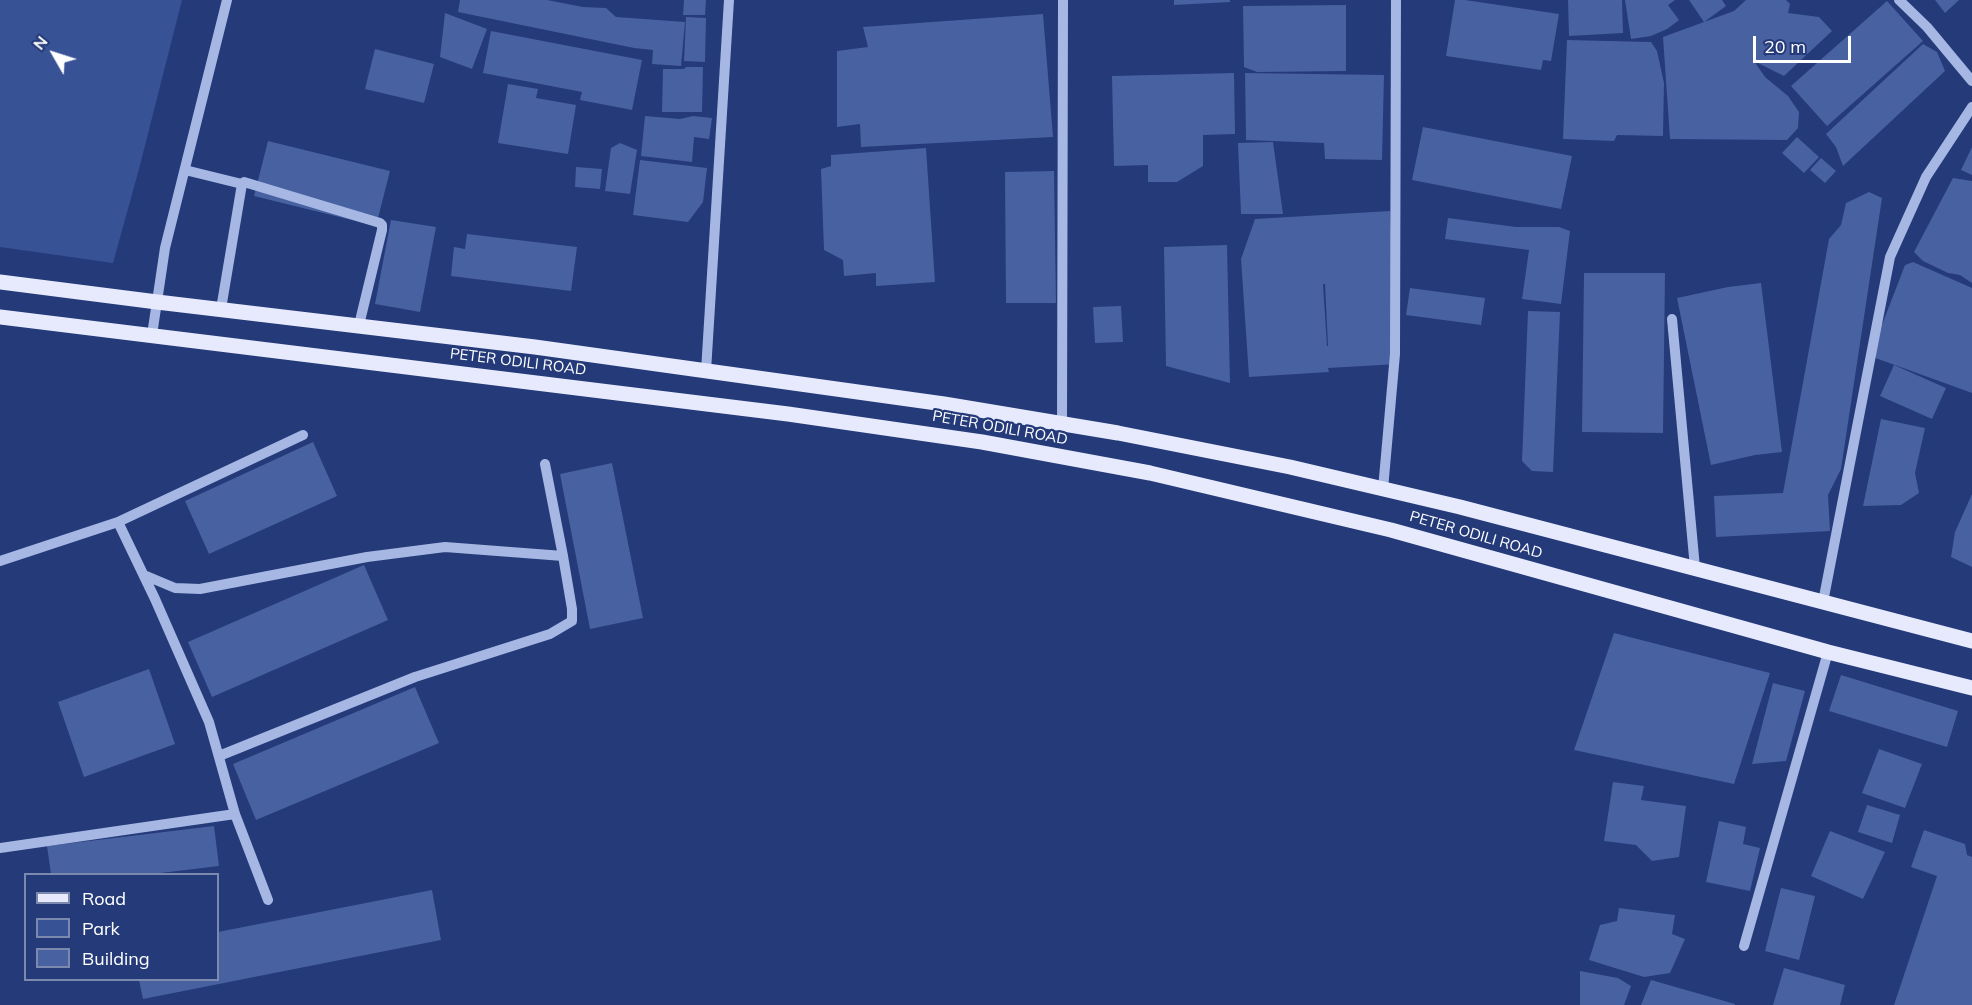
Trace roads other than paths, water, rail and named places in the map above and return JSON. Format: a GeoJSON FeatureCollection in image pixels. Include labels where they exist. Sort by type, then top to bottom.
{"type":"FeatureCollection","features":[{"type":"Feature","properties":{"kind":"main road","name":"PETER ODILI ROAD"},"geometry":{"type":"LineString","coordinates":[[0,282],[535,347],[932,402],[1062,423],[1290,467],[1383,489],[1972,641]]}},
{"type":"Feature","properties":{"kind":"main road","name":"PETER ODILI ROAD"},"geometry":{"type":"LineString","coordinates":[[0,317],[800,416],[982,442],[1060,456],[1150,473],[1391,530],[1827,652],[1972,688]]}},
{"type":"Feature","properties":{"kind":"street"},"geometry":{"type":"LineString","coordinates":[[152,335],[165,248],[227,0]]}},
{"type":"Feature","properties":{"kind":"street"},"geometry":{"type":"LineString","coordinates":[[706,371],[729,0]]}},
{"type":"Feature","properties":{"kind":"street"},"geometry":{"type":"LineString","coordinates":[[1062,423],[1063,0]]}},
{"type":"Feature","properties":{"kind":"street"},"geometry":{"type":"LineString","coordinates":[[1383,489],[1395,354],[1396,0]]}},
{"type":"Feature","properties":{"kind":"street"},"geometry":{"type":"LineString","coordinates":[[1899,0],[1927,27],[1972,81]]}},
{"type":"Feature","properties":{"kind":"street"},"geometry":{"type":"LineString","coordinates":[[1823,602],[1890,257],[1926,177],[1972,107]]}},
{"type":"Feature","properties":{"kind":"street"},"geometry":{"type":"LineString","coordinates":[[185,170],[242,184],[244,182],[380,223],[382,231],[359,325]]}},
{"type":"Feature","properties":{"kind":"street"},"geometry":{"type":"LineString","coordinates":[[221,309],[242,184]]}},
{"type":"Feature","properties":{"kind":"street"},"geometry":{"type":"LineString","coordinates":[[1672,319],[1695,568]]}},
{"type":"Feature","properties":{"kind":"street"},"geometry":{"type":"LineString","coordinates":[[0,561],[118,522],[303,435]]}},
{"type":"Feature","properties":{"kind":"street"},"geometry":{"type":"LineString","coordinates":[[219,756],[415,677],[550,634],[572,621],[563,556],[545,464]]}},
{"type":"Feature","properties":{"kind":"street"},"geometry":{"type":"LineString","coordinates":[[118,522],[209,722],[235,814],[268,900]]}},
{"type":"Feature","properties":{"kind":"street"},"geometry":{"type":"LineString","coordinates":[[144,575],[175,588],[200,589],[367,557],[445,547],[563,556]]}},
{"type":"Feature","properties":{"kind":"street"},"geometry":{"type":"LineString","coordinates":[[1744,946],[1827,652]]}},
{"type":"Feature","properties":{"kind":"street"},"geometry":{"type":"LineString","coordinates":[[0,848],[235,814]]}}]}
